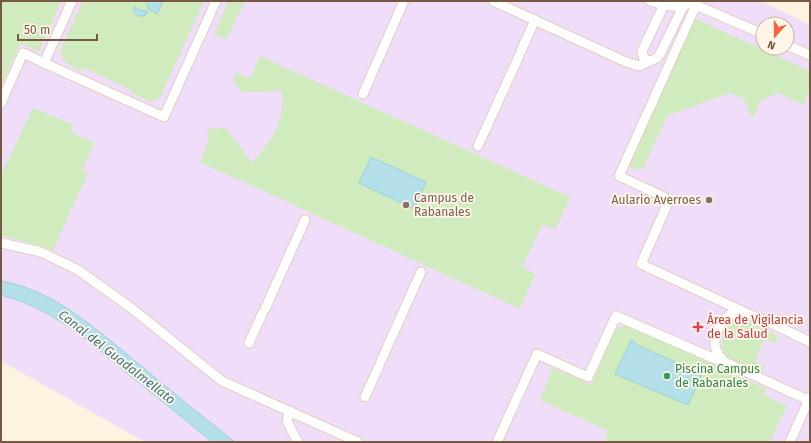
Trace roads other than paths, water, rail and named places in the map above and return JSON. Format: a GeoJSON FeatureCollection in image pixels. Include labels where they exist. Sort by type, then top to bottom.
{"type":"FeatureCollection","features":[{"type":"Feature","properties":{"kind":"street"},"geometry":{"type":"LineString","coordinates":[[44,63],[72,1]]}},
{"type":"Feature","properties":{"kind":"street"},"geometry":{"type":"LineString","coordinates":[[1,103],[23,53],[164,117],[216,1]]}},
{"type":"Feature","properties":{"kind":"street"},"geometry":{"type":"LineString","coordinates":[[493,1],[639,66],[657,58],[683,7],[688,3],[696,4],[755,30]]}},
{"type":"Feature","properties":{"kind":"street"},"geometry":{"type":"LineString","coordinates":[[650,1],[664,5],[683,7]]}},
{"type":"Feature","properties":{"kind":"street"},"geometry":{"type":"LineString","coordinates":[[363,94],[403,3]]}},
{"type":"Feature","properties":{"kind":"street"},"geometry":{"type":"LineString","coordinates":[[696,4],[619,176],[664,197],[667,205],[640,264],[810,342]]}},
{"type":"Feature","properties":{"kind":"street"},"geometry":{"type":"LineString","coordinates":[[650,61],[644,59],[642,51],[664,5]]}},
{"type":"Feature","properties":{"kind":"street"},"geometry":{"type":"LineString","coordinates":[[478,146],[535,20]]}},
{"type":"Feature","properties":{"kind":"street"},"geometry":{"type":"LineString","coordinates":[[795,48],[810,55]]}},
{"type":"Feature","properties":{"kind":"street"},"geometry":{"type":"LineString","coordinates":[[249,343],[305,220]]}},
{"type":"Feature","properties":{"kind":"street"},"geometry":{"type":"LineString","coordinates":[[1,243],[41,252],[78,270],[130,307],[222,381],[354,441]]}},
{"type":"Feature","properties":{"kind":"street"},"geometry":{"type":"LineString","coordinates":[[365,397],[421,272]]}},
{"type":"Feature","properties":{"kind":"street"},"geometry":{"type":"LineString","coordinates":[[734,367],[719,356],[716,350],[715,338],[721,323],[735,313],[742,313],[756,318]]}},
{"type":"Feature","properties":{"kind":"street"},"geometry":{"type":"LineString","coordinates":[[497,442],[538,354],[588,377],[616,316],[809,399],[790,442]]}},
{"type":"Feature","properties":{"kind":"street"},"geometry":{"type":"LineString","coordinates":[[290,411],[287,421],[298,442]]}},
{"type":"Feature","properties":{"kind":"water"},"geometry":{"type":"Polygon","coordinates":[[[145,1],[163,1],[157,14],[148,9],[148,5],[145,1]]]}},
{"type":"Feature","properties":{"kind":"water"},"geometry":{"type":"Polygon","coordinates":[[[134,6],[142,12],[143,10],[148,12],[144,16],[138,16],[134,12],[134,6]]]}},
{"type":"Feature","properties":{"kind":"water"},"geometry":{"type":"Polygon","coordinates":[[[371,157],[426,182],[414,209],[359,183],[371,157]]]}},
{"type":"Feature","properties":{"kind":"water","name":"Canal del Guadalmellato"},"geometry":{"type":"Polygon","coordinates":[[[1,281],[40,293],[75,314],[109,339],[235,442],[212,442],[66,325],[36,308],[1,295],[1,281]]]}},
{"type":"Feature","properties":{"kind":"water"},"geometry":{"type":"Polygon","coordinates":[[[631,340],[635,342],[635,344],[702,374],[688,405],[615,374],[631,340]]]}},
{"type":"Feature","properties":{"kind":"place","name":"Aulario Averroes"},"geometry":{"type":"Point","coordinates":[709,200]}},
{"type":"Feature","properties":{"kind":"place","name":"Campus de Rabanales"},"geometry":{"type":"Point","coordinates":[406,205]}},
{"type":"Feature","properties":{"kind":"place","name":"Área de Vigilancia de la Salud"},"geometry":{"type":"Point","coordinates":[698,327]}},
{"type":"Feature","properties":{"kind":"place","name":"Piscina Campus de Rabanales"},"geometry":{"type":"Point","coordinates":[667,376]}}]}
